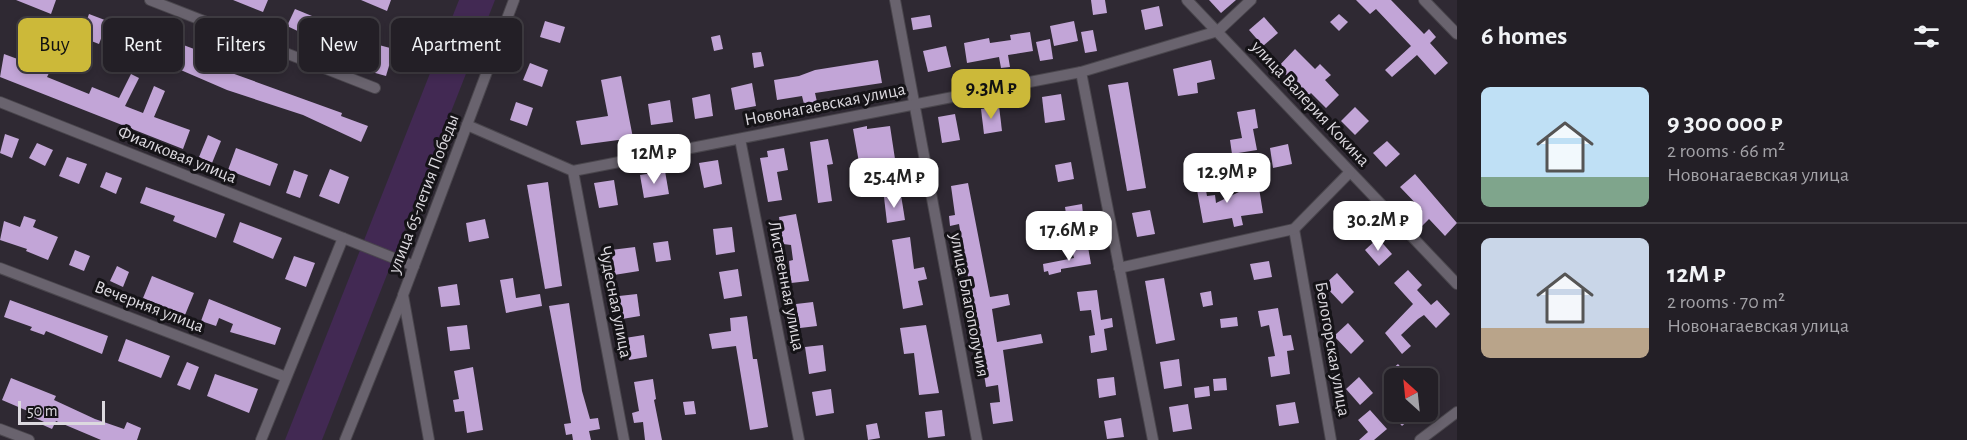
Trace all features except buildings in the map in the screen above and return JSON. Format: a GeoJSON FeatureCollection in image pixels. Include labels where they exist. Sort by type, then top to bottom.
{"type":"FeatureCollection","features":[{"type":"Feature","properties":{"kind":"street"},"geometry":{"type":"LineString","coordinates":[[150,0],[375,88]]}},
{"type":"Feature","properties":{"kind":"street","name":"улица 65-летия Победы"},"geometry":{"type":"LineString","coordinates":[[429,440],[403,295],[514,0]]}},
{"type":"Feature","properties":{"kind":"street","name":"улица Благополучия"},"geometry":{"type":"LineString","coordinates":[[895,0],[977,440]]}},
{"type":"Feature","properties":{"kind":"street","name":"улица Валерия Кокина"},"geometry":{"type":"LineString","coordinates":[[1187,0],[1457,284]]}},
{"type":"Feature","properties":{"kind":"street","name":"Новонагаевская улица"},"geometry":{"type":"LineString","coordinates":[[573,171],[1081,72],[1218,31],[1251,0]]}},
{"type":"Feature","properties":{"kind":"street"},"geometry":{"type":"LineString","coordinates":[[1425,0],[1457,34]]}},
{"type":"Feature","properties":{"kind":"street"},"geometry":{"type":"LineString","coordinates":[[1081,72],[1153,440]]}},
{"type":"Feature","properties":{"kind":"street","name":"Фиалковая улица"},"geometry":{"type":"LineString","coordinates":[[0,102],[414,266]]}},
{"type":"Feature","properties":{"kind":"street"},"geometry":{"type":"LineString","coordinates":[[467,125],[573,171]]}},
{"type":"Feature","properties":{"kind":"street","name":"Лиственная улица"},"geometry":{"type":"LineString","coordinates":[[740,139],[799,440]]}},
{"type":"Feature","properties":{"kind":"street","name":"Чудесная улица"},"geometry":{"type":"LineString","coordinates":[[573,171],[624,440]]}},
{"type":"Feature","properties":{"kind":"street"},"geometry":{"type":"LineString","coordinates":[[1119,268],[1294,229],[1350,172]]}},
{"type":"Feature","properties":{"kind":"street","name":"Белогорская улица"},"geometry":{"type":"LineString","coordinates":[[1294,229],[1331,440]]}},
{"type":"Feature","properties":{"kind":"street"},"geometry":{"type":"LineString","coordinates":[[261,440],[343,238]]}},
{"type":"Feature","properties":{"kind":"street","name":"Вечерняя улица"},"geometry":{"type":"LineString","coordinates":[[0,268],[286,377]]}},
{"type":"Feature","properties":{"kind":"street"},"geometry":{"type":"LineString","coordinates":[[345,440],[403,295]]}},
{"type":"Feature","properties":{"kind":"street"},"geometry":{"type":"LineString","coordinates":[[1420,440],[1457,412]]}},
{"type":"Feature","properties":{"kind":"street"},"geometry":{"type":"LineString","coordinates":[[0,429],[29,440]]}},
{"type":"Feature","properties":{"kind":"shaded area"},"geometry":{"type":"Polygon","coordinates":[[[459,0],[495,0],[488,18],[452,18],[459,0]]]}},
{"type":"Feature","properties":{"kind":"shaded area"},"geometry":{"type":"Polygon","coordinates":[[[431,72],[467,72],[322,440],[285,440],[431,72]]]}}]}
